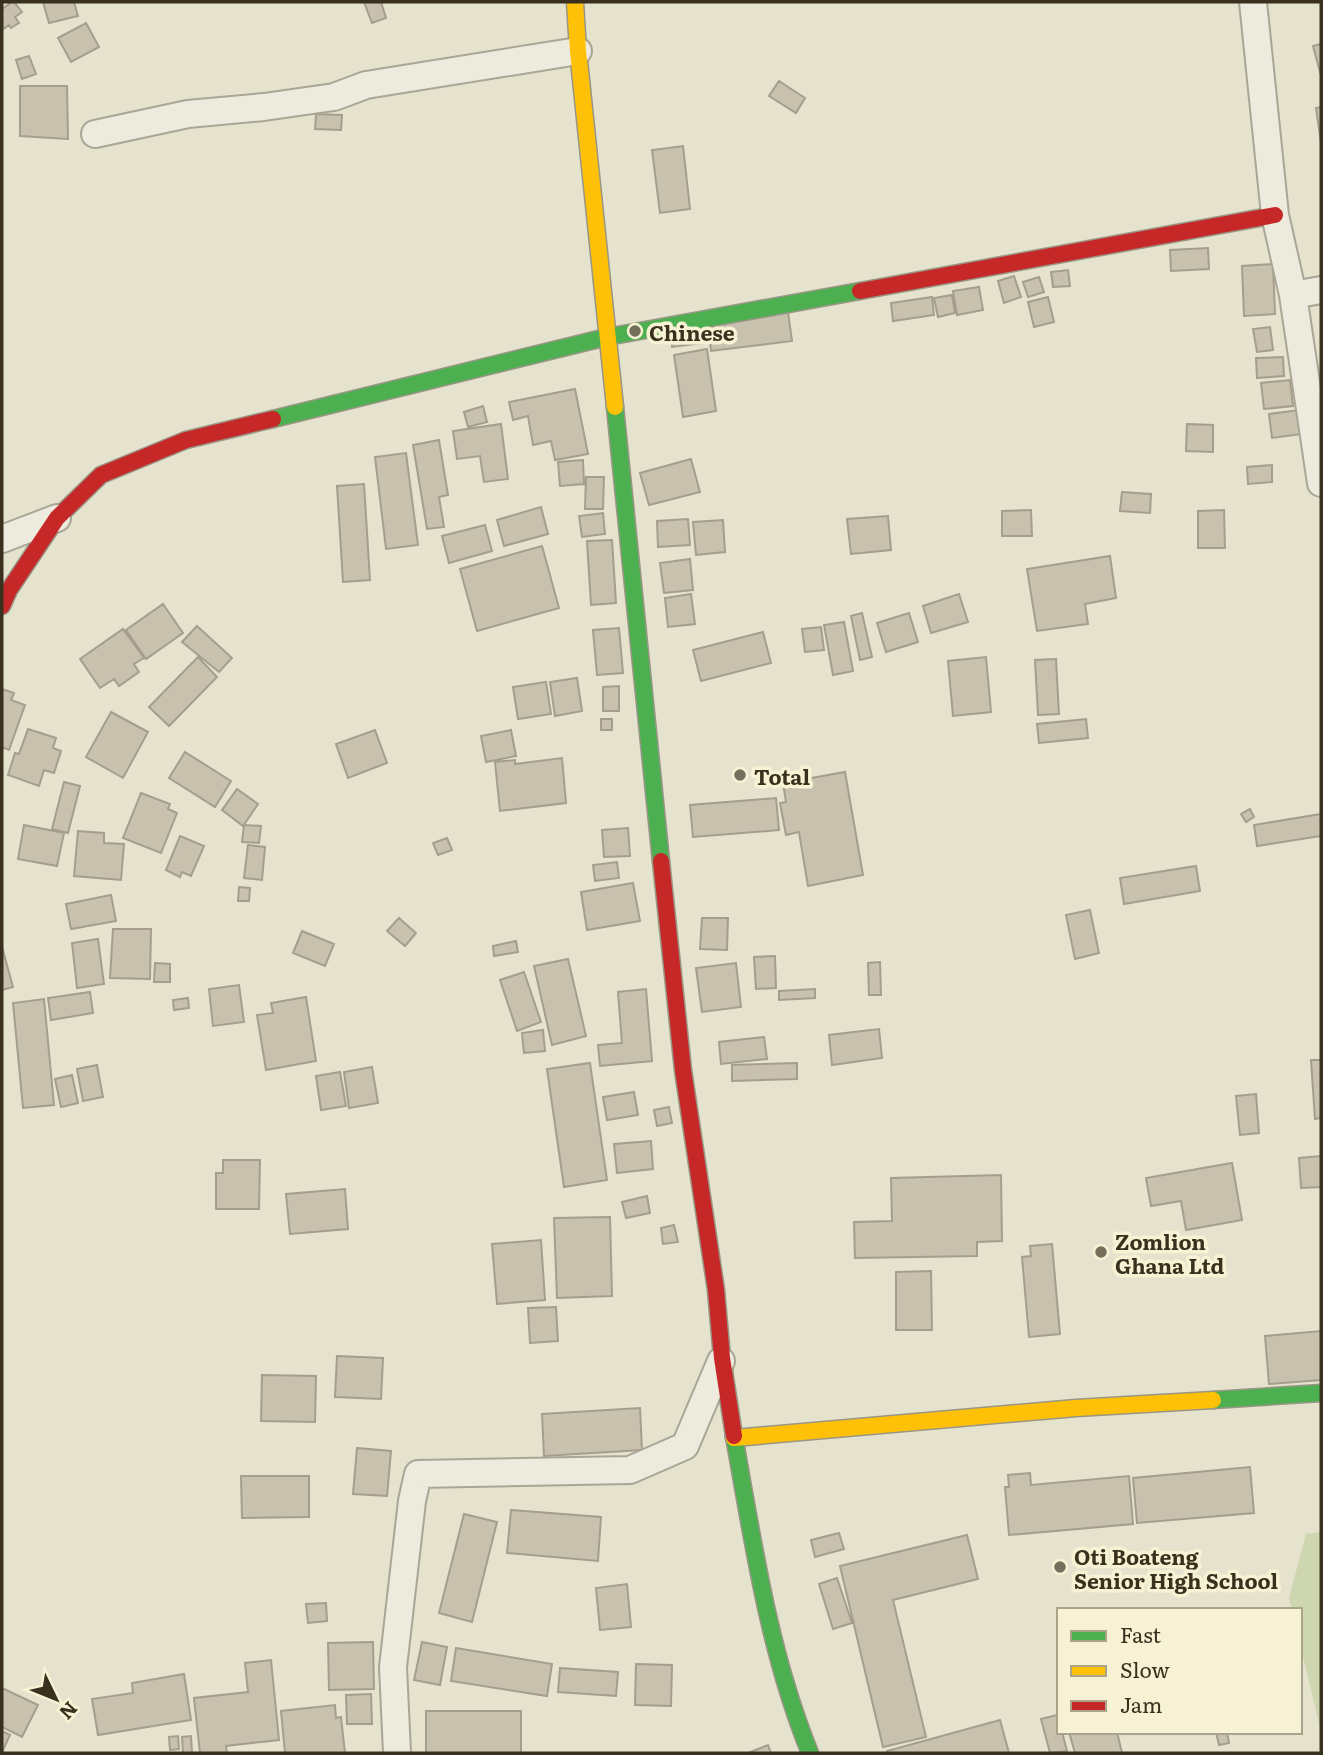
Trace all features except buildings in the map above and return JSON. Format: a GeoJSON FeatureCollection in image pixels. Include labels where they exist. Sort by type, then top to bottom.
{"type":"FeatureCollection","features":[{"type":"Feature","properties":{"kind":"main road"},"geometry":{"type":"LineString","coordinates":[[575,2],[683,1070],[716,1290],[722,1358],[734,1438],[769,1620],[801,1731],[810,1753]]}},
{"type":"Feature","properties":{"kind":"main road"},"geometry":{"type":"LineString","coordinates":[[2,606],[9,590],[57,518],[101,475],[186,440],[607,337],[1275,215]]}},
{"type":"Feature","properties":{"kind":"main road"},"geometry":{"type":"LineString","coordinates":[[734,1438],[1076,1408],[1321,1393]]}},
{"type":"Feature","properties":{"kind":"street"},"geometry":{"type":"LineString","coordinates":[[1255,2],[1275,215],[1293,295],[1321,483]]}},
{"type":"Feature","properties":{"kind":"street"},"geometry":{"type":"LineString","coordinates":[[95,134],[188,114],[334,97],[366,85],[578,51]]}},
{"type":"Feature","properties":{"kind":"street"},"geometry":{"type":"LineString","coordinates":[[1293,295],[1321,290]]}},
{"type":"Feature","properties":{"kind":"street"},"geometry":{"type":"LineString","coordinates":[[2,539],[57,518]]}},
{"type":"Feature","properties":{"kind":"street"},"geometry":{"type":"LineString","coordinates":[[397,1753],[393,1667],[412,1501],[418,1474],[630,1470],[685,1446],[722,1358]]}},
{"type":"Feature","properties":{"kind":"green space"},"geometry":{"type":"Polygon","coordinates":[[[1321,1532],[1321,1731],[1302,1652],[1302,1608],[1292,1608],[1289,1598],[1306,1534],[1321,1532]]]}},
{"type":"Feature","properties":{"kind":"traffic: fast"},"geometry":{"type":"LineString","coordinates":[[273,419],[607,337],[860,291]]}},
{"type":"Feature","properties":{"kind":"traffic: fast"},"geometry":{"type":"LineString","coordinates":[[615,407],[661,861]]}},
{"type":"Feature","properties":{"kind":"traffic: fast"},"geometry":{"type":"LineString","coordinates":[[1213,1400],[1321,1393]]}},
{"type":"Feature","properties":{"kind":"traffic: fast"},"geometry":{"type":"LineString","coordinates":[[734,1436],[773,1637],[810,1753]]}},
{"type":"Feature","properties":{"kind":"traffic: slow"},"geometry":{"type":"LineString","coordinates":[[575,2],[615,407]]}},
{"type":"Feature","properties":{"kind":"traffic: slow"},"geometry":{"type":"LineString","coordinates":[[734,1438],[1076,1408],[1213,1400]]}},
{"type":"Feature","properties":{"kind":"traffic: jam"},"geometry":{"type":"LineString","coordinates":[[860,291],[1275,215]]}},
{"type":"Feature","properties":{"kind":"traffic: jam"},"geometry":{"type":"LineString","coordinates":[[2,606],[9,590],[57,518],[101,475],[186,440],[273,419]]}},
{"type":"Feature","properties":{"kind":"traffic: jam"},"geometry":{"type":"LineString","coordinates":[[661,861],[683,1070],[716,1290],[722,1358],[734,1436]]}},
{"type":"Feature","properties":{"kind":"place","name":"Chinese"},"geometry":{"type":"Point","coordinates":[635,331]}},
{"type":"Feature","properties":{"kind":"place","name":"Total"},"geometry":{"type":"Point","coordinates":[740,775]}},
{"type":"Feature","properties":{"kind":"place","name":"Zomlion Ghana Ltd"},"geometry":{"type":"Point","coordinates":[1101,1252]}},
{"type":"Feature","properties":{"kind":"place","name":"Oti Boateng Senior High School"},"geometry":{"type":"Point","coordinates":[1060,1567]}}]}
